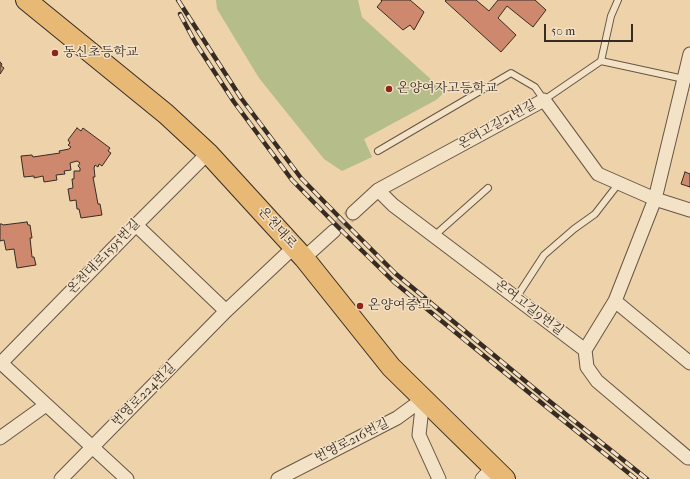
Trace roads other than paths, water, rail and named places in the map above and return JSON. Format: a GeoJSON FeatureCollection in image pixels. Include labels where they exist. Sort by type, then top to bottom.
{"type":"FeatureCollection","features":[{"type":"Feature","properties":{"kind":"main road","name":"온천대로"},"geometry":{"type":"LineString","coordinates":[[26,0],[166,114],[208,153],[299,252],[391,367],[423,398],[494,475]]}},
{"type":"Feature","properties":{"kind":"street"},"geometry":{"type":"LineString","coordinates":[[688,458],[597,381],[588,367],[585,350],[615,301],[655,199],[690,54]]}},
{"type":"Feature","properties":{"kind":"street","name":"온여고길21번길"},"geometry":{"type":"LineString","coordinates":[[378,190],[544,100],[598,174],[655,199],[690,210]]}},
{"type":"Feature","properties":{"kind":"street","name":"온천대로1595번길"},"geometry":{"type":"LineString","coordinates":[[1,362],[208,153]]}},
{"type":"Feature","properties":{"kind":"street"},"geometry":{"type":"LineString","coordinates":[[353,213],[378,190]]}},
{"type":"Feature","properties":{"kind":"street","name":"온여고길9번길"},"geometry":{"type":"LineString","coordinates":[[378,190],[393,205],[585,350]]}},
{"type":"Feature","properties":{"kind":"street"},"geometry":{"type":"LineString","coordinates":[[136,225],[226,311]]}},
{"type":"Feature","properties":{"kind":"street"},"geometry":{"type":"LineString","coordinates":[[299,252],[334,230]]}},
{"type":"Feature","properties":{"kind":"street","name":"번영로224번길"},"geometry":{"type":"LineString","coordinates":[[61,479],[226,311],[299,252]]}},
{"type":"Feature","properties":{"kind":"street"},"geometry":{"type":"LineString","coordinates":[[615,301],[690,363]]}},
{"type":"Feature","properties":{"kind":"street"},"geometry":{"type":"LineString","coordinates":[[1,362],[127,479]]}},
{"type":"Feature","properties":{"kind":"street"},"geometry":{"type":"LineString","coordinates":[[423,398],[419,435],[439,479]]}},
{"type":"Feature","properties":{"kind":"street","name":"번영로216번길"},"geometry":{"type":"LineString","coordinates":[[278,479],[397,418],[423,398]]}},
{"type":"Feature","properties":{"kind":"street"},"geometry":{"type":"LineString","coordinates":[[0,438],[46,405]]}},
{"type":"Feature","properties":{"kind":"lane"},"geometry":{"type":"LineString","coordinates":[[378,151],[511,73],[535,87],[544,100],[601,61],[611,16],[618,0]]}},
{"type":"Feature","properties":{"kind":"lane"},"geometry":{"type":"LineString","coordinates":[[601,61],[685,79]]}},
{"type":"Feature","properties":{"kind":"lane"},"geometry":{"type":"LineString","coordinates":[[516,298],[544,255],[574,229],[595,214],[619,183]]}},
{"type":"Feature","properties":{"kind":"lane"},"geometry":{"type":"LineString","coordinates":[[434,236],[488,188]]}},
{"type":"Feature","properties":{"kind":"tunnel"},"geometry":{"type":"LineString","coordinates":[[334,231],[353,213]]}},
{"type":"Feature","properties":{"kind":"railway"},"geometry":{"type":"LineString","coordinates":[[178,0],[241,98],[301,178],[344,222],[396,274],[553,404],[647,479]]}},
{"type":"Feature","properties":{"kind":"railway"},"geometry":{"type":"LineString","coordinates":[[180,14],[195,42],[234,102],[292,180],[338,227],[394,282],[636,479]]}},
{"type":"Feature","properties":{"kind":"place","name":"동신초등학교"},"geometry":{"type":"Point","coordinates":[55,53]}},
{"type":"Feature","properties":{"kind":"place","name":"온양여자고등학교"},"geometry":{"type":"Point","coordinates":[389,89]}},
{"type":"Feature","properties":{"kind":"place","name":"온양여중고"},"geometry":{"type":"Point","coordinates":[360,306]}}]}
